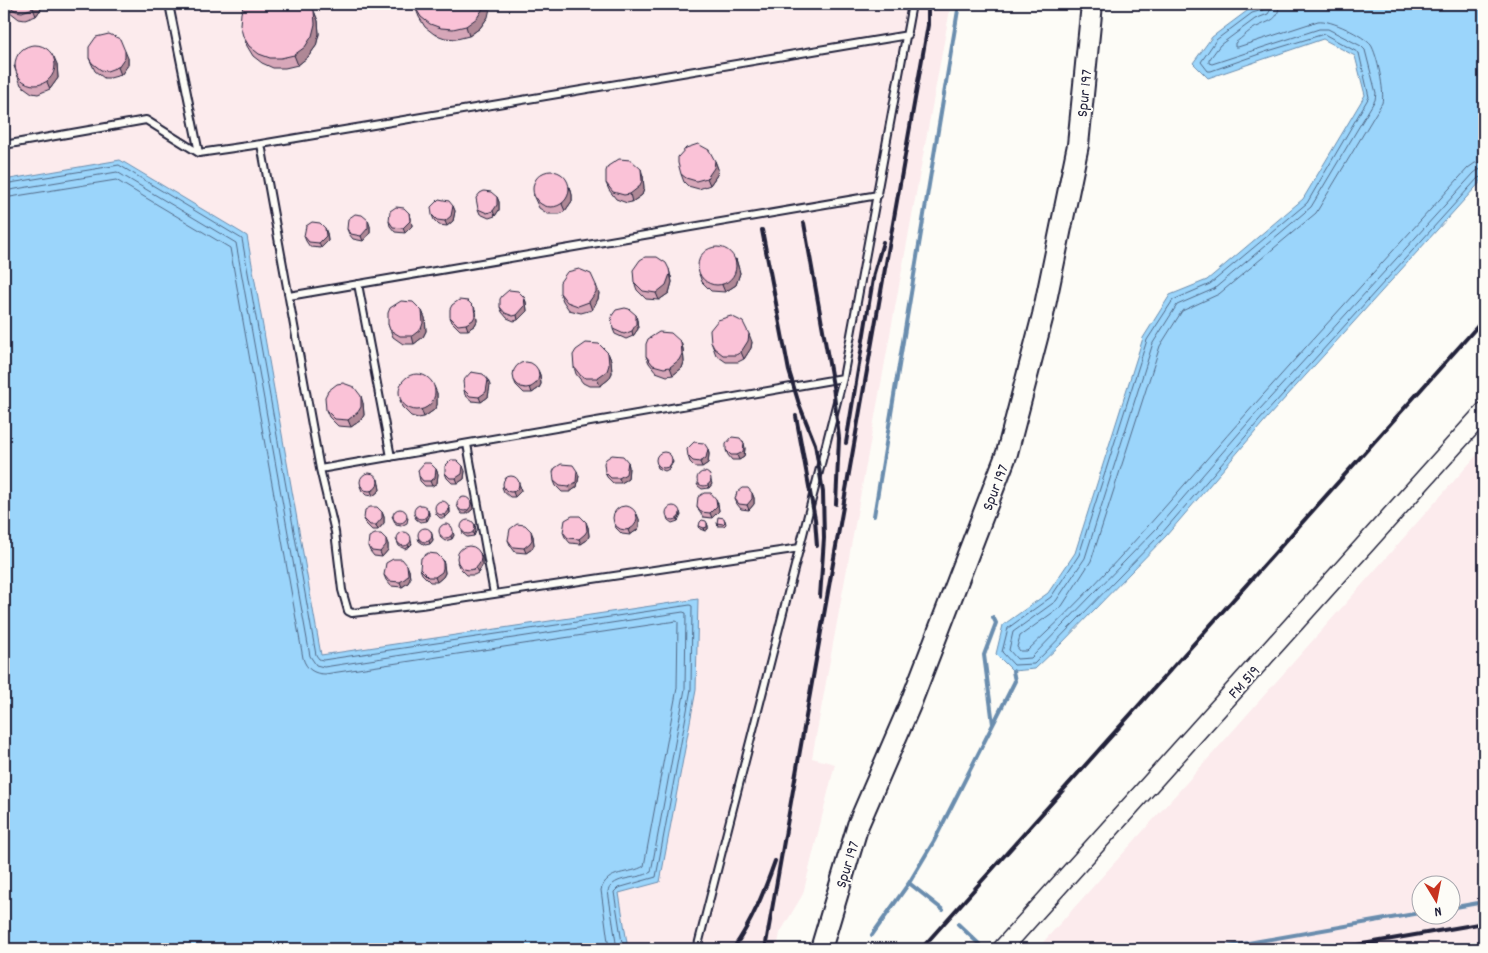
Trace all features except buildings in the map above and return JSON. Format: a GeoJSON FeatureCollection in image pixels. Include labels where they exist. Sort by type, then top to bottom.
{"type":"FeatureCollection","features":[{"type":"Feature","properties":{"kind":"main road","name":"Spur 197"},"geometry":{"type":"LineString","coordinates":[[820,949],[858,824],[910,705],[1007,453],[1043,315],[1078,145],[1092,4]]}},
{"type":"Feature","properties":{"kind":"main road","name":"FM 519"},"geometry":{"type":"LineString","coordinates":[[1002,949],[1484,412]]}},
{"type":"Feature","properties":{"kind":"lane"},"geometry":{"type":"LineString","coordinates":[[168,4],[199,154]]}},
{"type":"Feature","properties":{"kind":"lane"},"geometry":{"type":"LineString","coordinates":[[697,949],[843,378],[908,35],[912,4]]}},
{"type":"Feature","properties":{"kind":"lane"},"geometry":{"type":"LineString","coordinates":[[4,145],[146,120],[199,154],[908,35]]}},
{"type":"Feature","properties":{"kind":"lane"},"geometry":{"type":"LineString","coordinates":[[261,144],[320,469],[335,532],[342,590],[348,611],[352,613],[494,594],[800,548]]}},
{"type":"Feature","properties":{"kind":"lane"},"geometry":{"type":"LineString","coordinates":[[289,296],[878,195]]}},
{"type":"Feature","properties":{"kind":"lane"},"geometry":{"type":"LineString","coordinates":[[358,284],[391,457]]}},
{"type":"Feature","properties":{"kind":"lane"},"geometry":{"type":"LineString","coordinates":[[320,469],[843,378]]}},
{"type":"Feature","properties":{"kind":"lane"},"geometry":{"type":"LineString","coordinates":[[467,444],[494,594]]}},
{"type":"Feature","properties":{"kind":"shaded area"},"geometry":{"type":"Polygon","coordinates":[[[4,4],[951,4],[812,758],[835,764],[803,894],[780,933],[777,949],[628,949],[619,893],[698,599],[321,656],[247,236],[120,160],[4,180],[4,4]]]}},
{"type":"Feature","properties":{"kind":"shaded area"},"geometry":{"type":"Polygon","coordinates":[[[1484,447],[1484,949],[1037,949],[1215,751],[1484,447]]]}},
{"type":"Feature","properties":{"kind":"water"},"geometry":{"type":"Polygon","coordinates":[[[1273,4],[1484,4],[1484,178],[1268,417],[1166,536],[1035,669],[1013,671],[996,654],[1003,625],[1048,593],[1075,553],[1143,338],[1170,295],[1207,280],[1303,199],[1365,95],[1355,56],[1323,39],[1208,78],[1193,63],[1212,37],[1251,8],[1273,4]]]}},
{"type":"Feature","properties":{"kind":"water"},"geometry":{"type":"Polygon","coordinates":[[[120,160],[247,236],[321,655],[698,599],[696,690],[660,882],[619,893],[628,949],[4,949],[4,180],[120,160]]]}},
{"type":"Feature","properties":{"kind":"waterway"},"geometry":{"type":"LineString","coordinates":[[874,516],[959,4]]}},
{"type":"Feature","properties":{"kind":"waterway"},"geometry":{"type":"LineString","coordinates":[[993,617],[996,623],[984,655],[993,724]]}},
{"type":"Feature","properties":{"kind":"waterway"},"geometry":{"type":"LineString","coordinates":[[872,935],[909,883],[934,841],[1015,681],[1013,671]]}},
{"type":"Feature","properties":{"kind":"waterway"},"geometry":{"type":"LineString","coordinates":[[909,883],[943,910]]}},
{"type":"Feature","properties":{"kind":"waterway"},"geometry":{"type":"LineString","coordinates":[[1460,906],[1484,902]]}},
{"type":"Feature","properties":{"kind":"waterway"},"geometry":{"type":"LineString","coordinates":[[1214,949],[1410,915]]}},
{"type":"Feature","properties":{"kind":"waterway"},"geometry":{"type":"LineString","coordinates":[[958,924],[979,944]]}},
{"type":"Feature","properties":{"kind":"railway"},"geometry":{"type":"LineString","coordinates":[[765,949],[928,25],[928,4]]}},
{"type":"Feature","properties":{"kind":"railway"},"geometry":{"type":"LineString","coordinates":[[804,223],[833,386],[839,438],[836,504]]}},
{"type":"Feature","properties":{"kind":"railway"},"geometry":{"type":"LineString","coordinates":[[762,230],[789,371],[799,404],[815,444],[823,492],[824,538],[820,597]]}},
{"type":"Feature","properties":{"kind":"railway"},"geometry":{"type":"LineString","coordinates":[[846,443],[874,273],[883,242]]}},
{"type":"Feature","properties":{"kind":"railway"},"geometry":{"type":"LineString","coordinates":[[921,949],[1484,319]]}},
{"type":"Feature","properties":{"kind":"railway"},"geometry":{"type":"LineString","coordinates":[[796,416],[815,519],[817,546]]}},
{"type":"Feature","properties":{"kind":"railway"},"geometry":{"type":"LineString","coordinates":[[733,949],[757,906],[775,861]]}},
{"type":"Feature","properties":{"kind":"railway"},"geometry":{"type":"LineString","coordinates":[[1334,949],[1484,923]]}}]}
